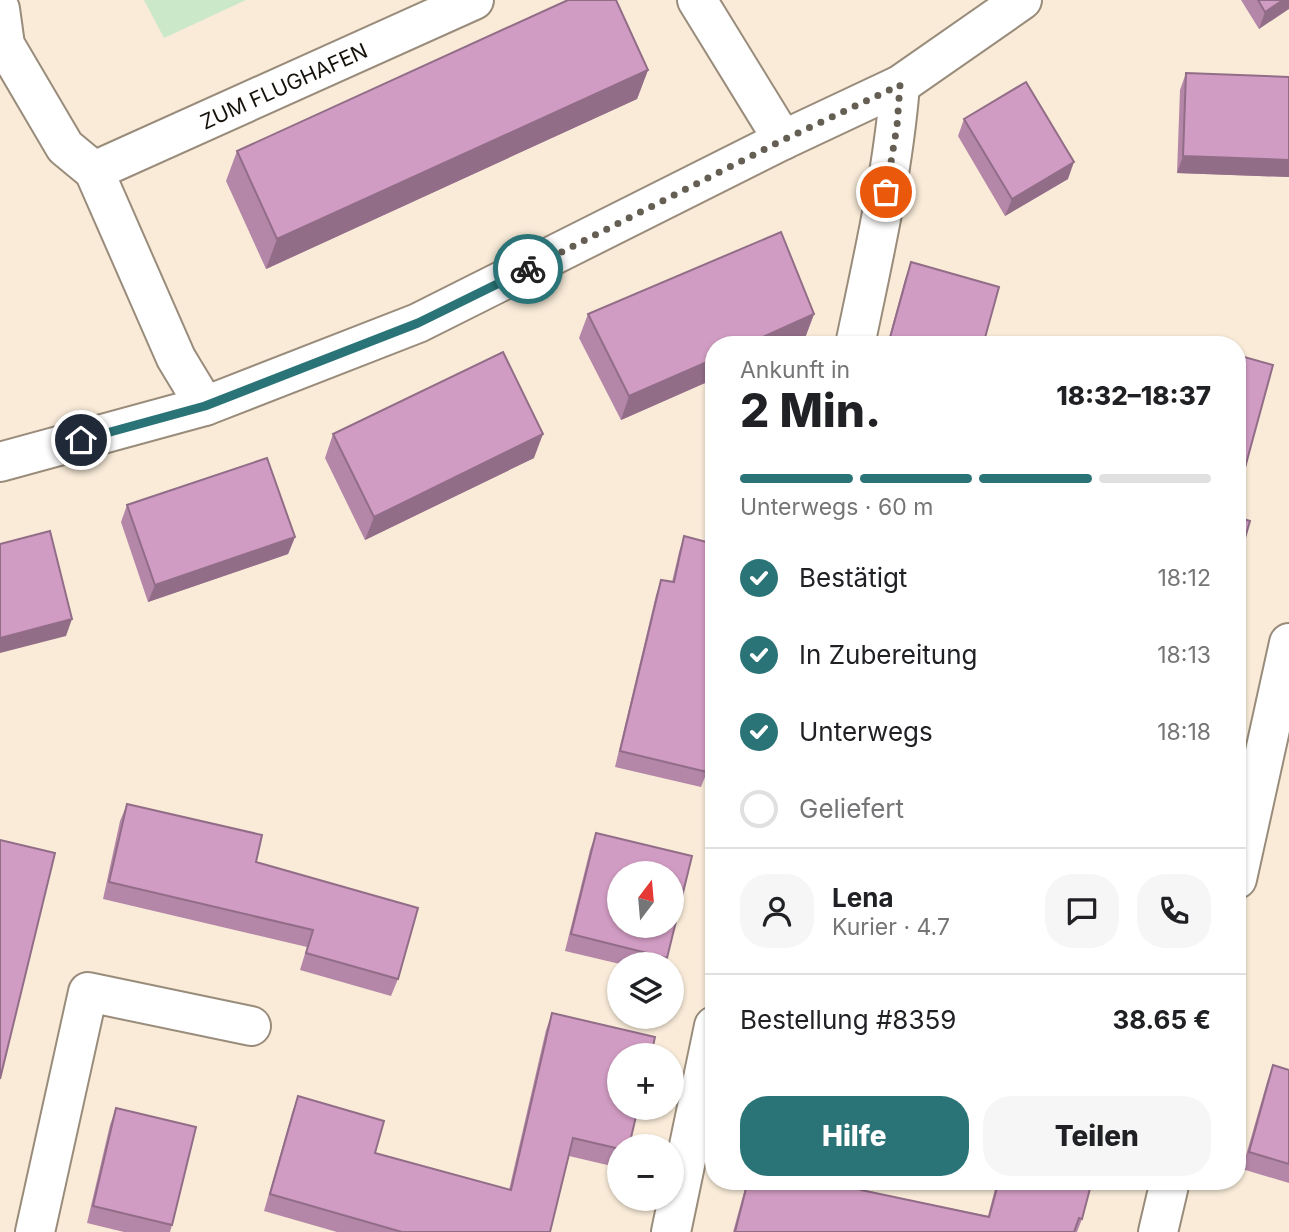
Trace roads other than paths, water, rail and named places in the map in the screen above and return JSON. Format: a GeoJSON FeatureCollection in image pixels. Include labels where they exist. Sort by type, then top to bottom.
{"type":"FeatureCollection","features":[{"type":"Feature","properties":{"kind":"street","name":"ZUM FLUGHAFEN"},"geometry":{"type":"LineString","coordinates":[[94,171],[474,0]]}},
{"type":"Feature","properties":{"kind":"street"},"geometry":{"type":"LineString","coordinates":[[697,0],[783,140]]}},
{"type":"Feature","properties":{"kind":"street"},"geometry":{"type":"LineString","coordinates":[[0,462],[205,406],[418,323],[783,140],[900,85],[1022,0]]}},
{"type":"Feature","properties":{"kind":"street"},"geometry":{"type":"LineString","coordinates":[[0,9],[5,45],[65,147],[94,171],[176,358],[205,406]]}},
{"type":"Feature","properties":{"kind":"street"},"geometry":{"type":"LineString","coordinates":[[857,336],[893,151],[900,85]]}},
{"type":"Feature","properties":{"kind":"street"},"geometry":{"type":"LineString","coordinates":[[1246,838],[1289,643]]}},
{"type":"Feature","properties":{"kind":"street"},"geometry":{"type":"LineString","coordinates":[[35,1232],[88,992],[251,1026]]}},
{"type":"Feature","properties":{"kind":"street"},"geometry":{"type":"LineString","coordinates":[[671,1232],[705,1069]]}},
{"type":"Feature","properties":{"kind":"street"},"geometry":{"type":"LineString","coordinates":[[1158,1232],[1168,1190]]}}]}
